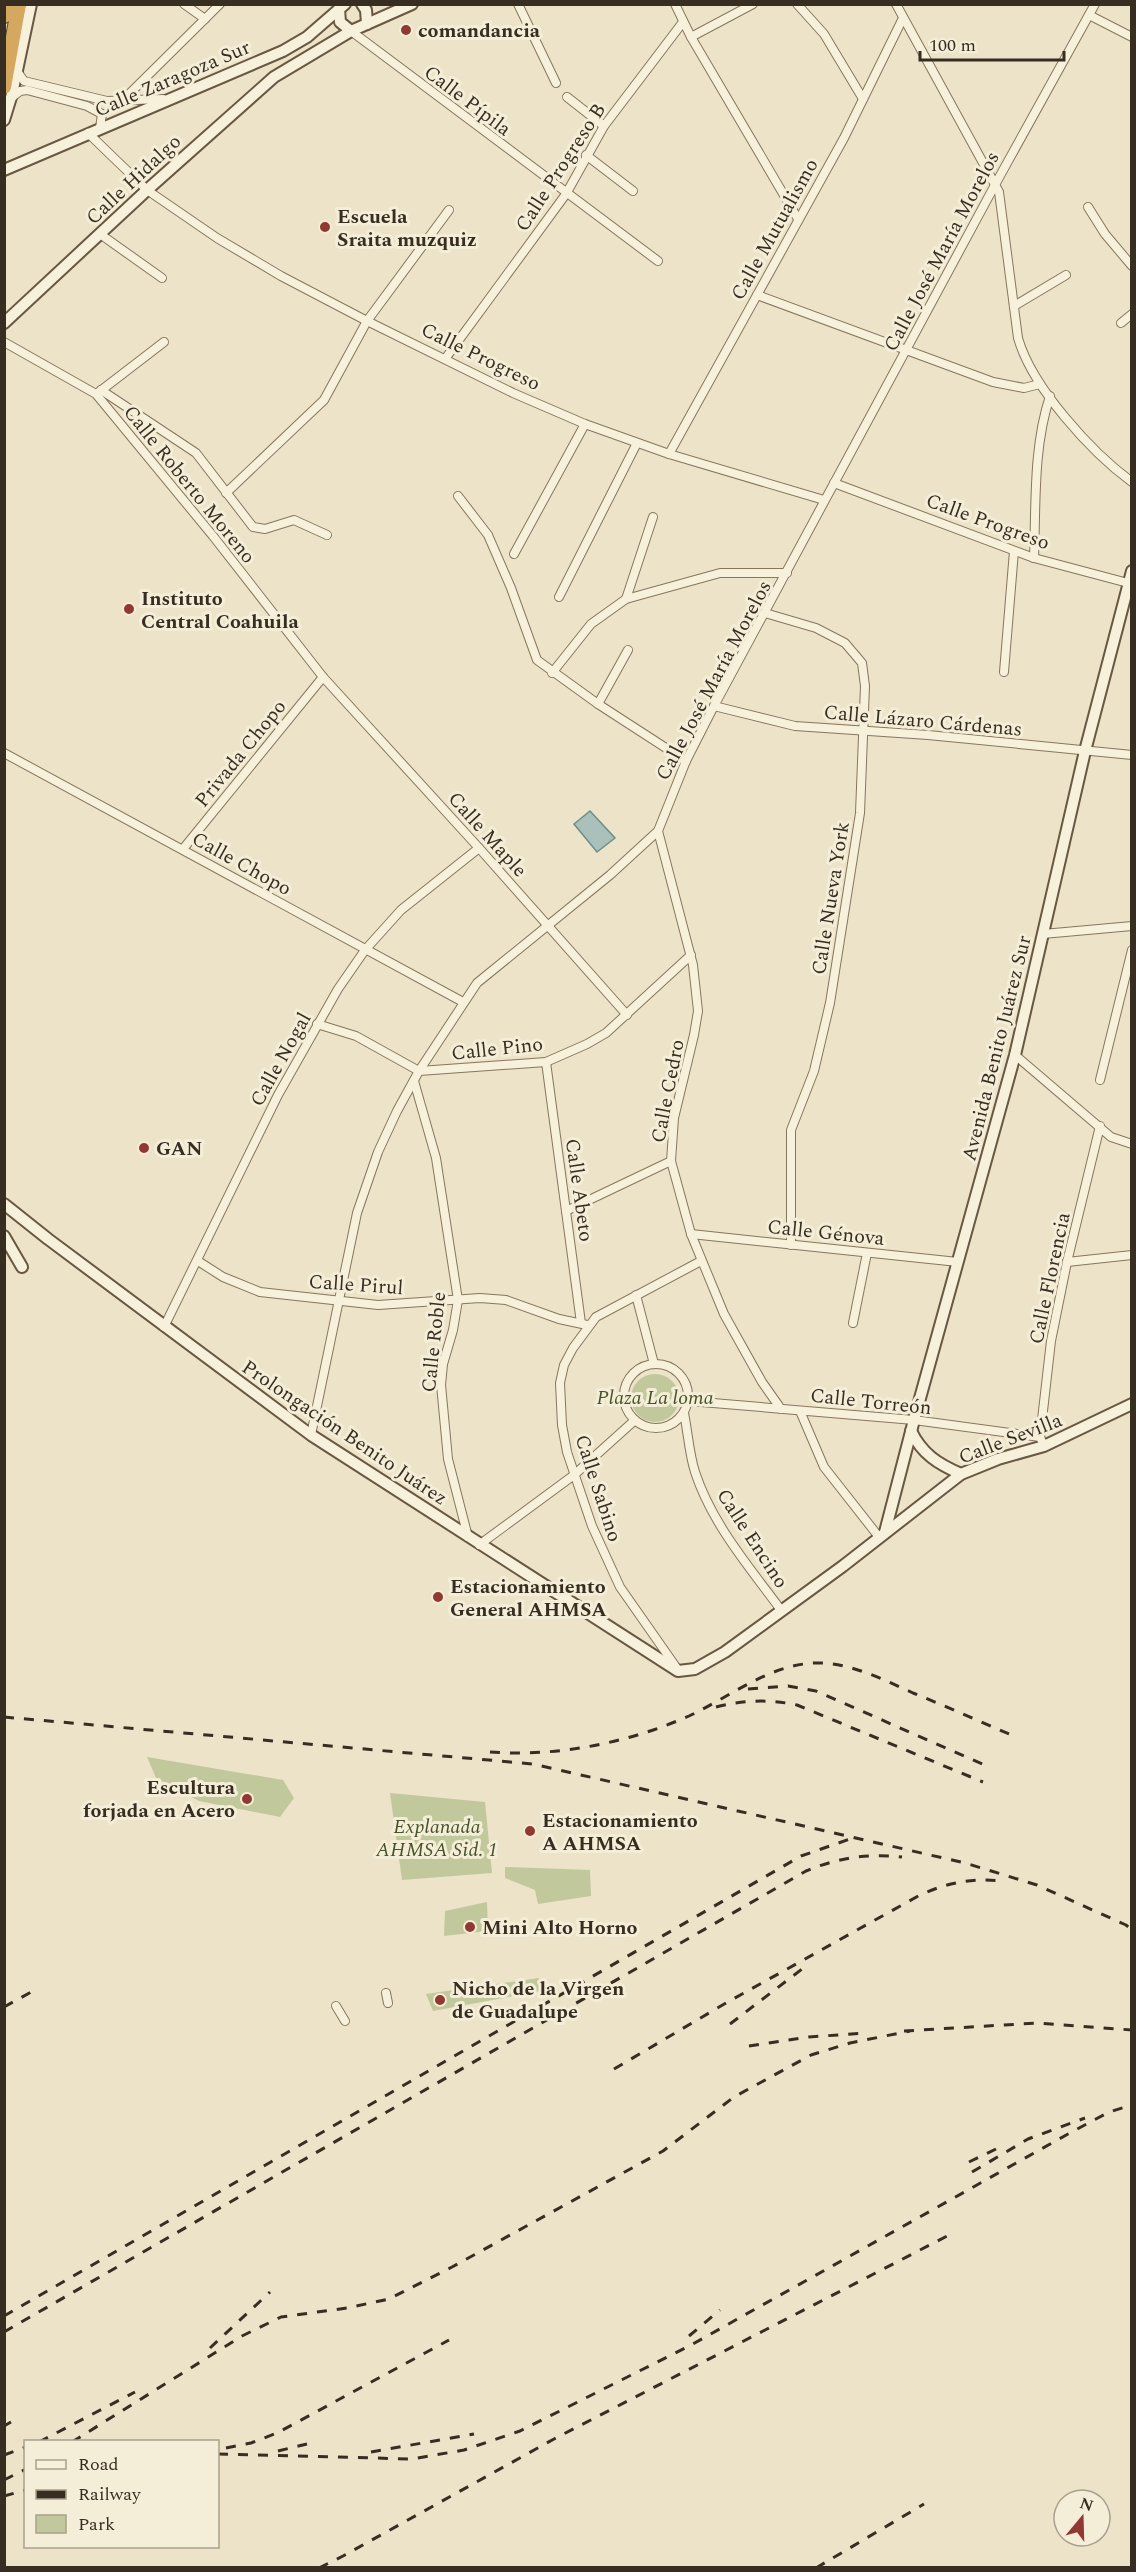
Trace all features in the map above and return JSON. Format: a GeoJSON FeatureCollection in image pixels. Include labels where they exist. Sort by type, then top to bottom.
{"type":"FeatureCollection","features":[{"type":"Feature","properties":{"kind":"highway"},"geometry":{"type":"LineString","coordinates":[[4,16],[6,4]]}},
{"type":"Feature","properties":{"kind":"highway"},"geometry":{"type":"LineString","coordinates":[[8,93],[20,4]]}},
{"type":"Feature","properties":{"kind":"street"},"geometry":{"type":"LineString","coordinates":[[4,120],[8,93],[17,72],[31,4]]}},
{"type":"Feature","properties":{"kind":"street"},"geometry":{"type":"LineString","coordinates":[[184,4],[205,19]]}},
{"type":"Feature","properties":{"kind":"street"},"geometry":{"type":"LineString","coordinates":[[121,102],[220,4]]}},
{"type":"Feature","properties":{"kind":"street"},"geometry":{"type":"LineString","coordinates":[[362,4],[366,10],[366,24]]}},
{"type":"Feature","properties":{"kind":"street","name":"Calle Hidalgo"},"geometry":{"type":"LineString","coordinates":[[4,323],[259,89],[290,66],[351,31],[412,4]]}},
{"type":"Feature","properties":{"kind":"street"},"geometry":{"type":"LineString","coordinates":[[518,4],[556,83]]}},
{"type":"Feature","properties":{"kind":"street"},"geometry":{"type":"LineString","coordinates":[[675,4],[691,37],[798,219]]}},
{"type":"Feature","properties":{"kind":"street"},"geometry":{"type":"LineString","coordinates":[[691,37],[753,4]]}},
{"type":"Feature","properties":{"kind":"street"},"geometry":{"type":"LineString","coordinates":[[797,4],[829,41],[863,99]]}},
{"type":"Feature","properties":{"kind":"street"},"geometry":{"type":"LineString","coordinates":[[896,4],[996,183],[1001,198],[1014,306],[1022,351],[1040,384],[1095,449],[1131,482]]}},
{"type":"Feature","properties":{"kind":"street","name":"Calle José María Morelos"},"geometry":{"type":"LineString","coordinates":[[311,1435],[357,1213],[378,1152],[419,1071],[463,1002],[483,978],[658,831],[686,761],[714,706],[1095,4]]}},
{"type":"Feature","properties":{"kind":"street"},"geometry":{"type":"LineString","coordinates":[[342,7],[340,22],[351,31]]}},
{"type":"Feature","properties":{"kind":"street","name":"Calle Zaragoza Sur"},"geometry":{"type":"LineString","coordinates":[[4,170],[291,48],[342,7]]}},
{"type":"Feature","properties":{"kind":"street"},"geometry":{"type":"LineString","coordinates":[[1089,15],[1131,37]]}},
{"type":"Feature","properties":{"kind":"street","name":"Calle Mutualismo"},"geometry":{"type":"LineString","coordinates":[[669,454],[838,148],[903,18]]}},
{"type":"Feature","properties":{"kind":"street","name":"Calle Progreso B"},"geometry":{"type":"LineString","coordinates":[[446,359],[566,194],[604,126],[683,22]]}},
{"type":"Feature","properties":{"kind":"street","name":"Calle Pípila"},"geometry":{"type":"LineString","coordinates":[[351,31],[658,261]]}},
{"type":"Feature","properties":{"kind":"street"},"geometry":{"type":"LineString","coordinates":[[17,72],[24,81],[75,94],[121,102],[168,99]]}},
{"type":"Feature","properties":{"kind":"street"},"geometry":{"type":"LineString","coordinates":[[8,93],[27,90],[87,106],[102,114],[100,128]]}},
{"type":"Feature","properties":{"kind":"street"},"geometry":{"type":"LineString","coordinates":[[567,96],[604,126]]}},
{"type":"Feature","properties":{"kind":"street","name":"Calle Progreso"},"geometry":{"type":"LineString","coordinates":[[88,133],[147,190],[249,258],[367,321],[513,393],[585,424],[669,454],[824,500]]}},
{"type":"Feature","properties":{"kind":"street"},"geometry":{"type":"LineString","coordinates":[[586,155],[633,191]]}},
{"type":"Feature","properties":{"kind":"street"},"geometry":{"type":"LineString","coordinates":[[1088,207],[1105,234],[1131,266]]}},
{"type":"Feature","properties":{"kind":"street"},"geometry":{"type":"LineString","coordinates":[[226,493],[324,400],[367,321],[448,210]]}},
{"type":"Feature","properties":{"kind":"street"},"geometry":{"type":"LineString","coordinates":[[100,234],[162,278]]}},
{"type":"Feature","properties":{"kind":"street"},"geometry":{"type":"LineString","coordinates":[[1014,306],[1066,275]]}},
{"type":"Feature","properties":{"kind":"street"},"geometry":{"type":"LineString","coordinates":[[757,295],[1011,387],[1024,388],[1040,384]]}},
{"type":"Feature","properties":{"kind":"street"},"geometry":{"type":"LineString","coordinates":[[1121,323],[1131,314]]}},
{"type":"Feature","properties":{"kind":"street","name":"Calle Roberto Moreno"},"geometry":{"type":"LineString","coordinates":[[4,342],[98,392],[323,677]]}},
{"type":"Feature","properties":{"kind":"street"},"geometry":{"type":"LineString","coordinates":[[164,342],[98,392],[189,447],[202,460],[252,526],[265,529],[294,520],[327,535]]}},
{"type":"Feature","properties":{"kind":"street"},"geometry":{"type":"LineString","coordinates":[[1034,558],[1036,484],[1043,421],[1050,396]]}},
{"type":"Feature","properties":{"kind":"street"},"geometry":{"type":"LineString","coordinates":[[514,554],[585,424]]}},
{"type":"Feature","properties":{"kind":"street"},"geometry":{"type":"LineString","coordinates":[[558,597],[637,443]]}},
{"type":"Feature","properties":{"kind":"street","name":"Calle Progreso"},"geometry":{"type":"LineString","coordinates":[[834,483],[1034,558],[1130,584]]}},
{"type":"Feature","properties":{"kind":"street"},"geometry":{"type":"LineString","coordinates":[[458,496],[483,526],[512,588],[533,653],[552,673],[686,761]]}},
{"type":"Feature","properties":{"kind":"street"},"geometry":{"type":"LineString","coordinates":[[626,599],[653,517]]}},
{"type":"Feature","properties":{"kind":"street"},"geometry":{"type":"LineString","coordinates":[[1004,672],[1014,551]]}},
{"type":"Feature","properties":{"kind":"street","name":"Avenida Benito Juárez Sur"},"geometry":{"type":"LineString","coordinates":[[882,1534],[1015,1055],[1085,751],[1130,584],[1131,571]]}},
{"type":"Feature","properties":{"kind":"street"},"geometry":{"type":"LineString","coordinates":[[552,673],[591,624],[626,599],[720,573],[788,573]]}},
{"type":"Feature","properties":{"kind":"street","name":"Calle Nueva York"},"geometry":{"type":"LineString","coordinates":[[765,613],[832,635],[845,643],[856,656],[864,672],[859,822],[830,1003],[813,1071],[791,1130],[791,1245]]}},
{"type":"Feature","properties":{"kind":"street"},"geometry":{"type":"LineString","coordinates":[[598,704],[628,650]]}},
{"type":"Feature","properties":{"kind":"street","name":"Calle Maple"},"geometry":{"type":"LineString","coordinates":[[323,677],[627,1015]]}},
{"type":"Feature","properties":{"kind":"street","name":"Privada Chopo"},"geometry":{"type":"LineString","coordinates":[[183,849],[323,677]]}},
{"type":"Feature","properties":{"kind":"street","name":"Calle Lázaro Cárdenas"},"geometry":{"type":"LineString","coordinates":[[714,706],[795,726],[1131,755]]}},
{"type":"Feature","properties":{"kind":"street","name":"Calle Chopo"},"geometry":{"type":"LineString","coordinates":[[4,753],[463,1002]]}},
{"type":"Feature","properties":{"kind":"street","name":"Calle Cedro"},"geometry":{"type":"LineString","coordinates":[[658,831],[695,974],[697,1021],[674,1118],[671,1161],[691,1234],[701,1261],[741,1345],[780,1409]]}},
{"type":"Feature","properties":{"kind":"street","name":"Calle Nogal"},"geometry":{"type":"LineString","coordinates":[[164,1327],[278,1095],[317,1024],[365,950],[421,891],[479,848]]}},
{"type":"Feature","properties":{"kind":"street"},"geometry":{"type":"LineString","coordinates":[[1043,934],[1131,926]]}},
{"type":"Feature","properties":{"kind":"street"},"geometry":{"type":"LineString","coordinates":[[1100,1080],[1131,950]]}},
{"type":"Feature","properties":{"kind":"street","name":"Calle Pino"},"geometry":{"type":"LineString","coordinates":[[419,1071],[546,1062],[606,1033],[691,955]]}},
{"type":"Feature","properties":{"kind":"street"},"geometry":{"type":"LineString","coordinates":[[317,1024],[356,1036],[419,1071]]}},
{"type":"Feature","properties":{"kind":"street"},"geometry":{"type":"LineString","coordinates":[[1015,1055],[1117,1141],[1131,1144]]}},
{"type":"Feature","properties":{"kind":"street","name":"Calle Abeto"},"geometry":{"type":"LineString","coordinates":[[546,1062],[584,1324]]}},
{"type":"Feature","properties":{"kind":"street","name":"Calle Roble"},"geometry":{"type":"LineString","coordinates":[[414,1081],[438,1166],[458,1300],[453,1330],[443,1364],[441,1385],[448,1459],[468,1537]]}},
{"type":"Feature","properties":{"kind":"street","name":"Calle Florencia"},"geometry":{"type":"LineString","coordinates":[[1042,1442],[1048,1364],[1067,1262],[1100,1126]]}},
{"type":"Feature","properties":{"kind":"street"},"geometry":{"type":"LineString","coordinates":[[566,1211],[671,1161]]}},
{"type":"Feature","properties":{"kind":"street","name":"Prolongación Benito Juárez"},"geometry":{"type":"LineString","coordinates":[[4,1204],[164,1327],[311,1435],[678,1671]]}},
{"type":"Feature","properties":{"kind":"street","name":"Calle Génova"},"geometry":{"type":"LineString","coordinates":[[691,1234],[958,1262]]}},
{"type":"Feature","properties":{"kind":"street"},"geometry":{"type":"LineString","coordinates":[[4,1236],[22,1268]]}},
{"type":"Feature","properties":{"kind":"street"},"geometry":{"type":"LineString","coordinates":[[853,1323],[867,1252]]}},
{"type":"Feature","properties":{"kind":"street"},"geometry":{"type":"LineString","coordinates":[[1067,1262],[1131,1255]]}},
{"type":"Feature","properties":{"kind":"street","name":"Calle Pirul"},"geometry":{"type":"LineString","coordinates":[[198,1261],[223,1277],[260,1292],[378,1305],[480,1298],[506,1300],[559,1319],[584,1324]]}},
{"type":"Feature","properties":{"kind":"street","name":"Calle Sabino"},"geometry":{"type":"LineString","coordinates":[[678,1671],[620,1587],[592,1526],[574,1474],[562,1425],[560,1383],[564,1365],[584,1324],[610,1307],[701,1261]]}},
{"type":"Feature","properties":{"kind":"street"},"geometry":{"type":"LineString","coordinates":[[636,1295],[654,1364]]}},
{"type":"Feature","properties":{"kind":"street"},"geometry":{"type":"LineString","coordinates":[[654,1364],[665,1365],[676,1370],[684,1379],[689,1401],[684,1413],[676,1422],[664,1428],[645,1427],[635,1420],[625,1403],[624,1390],[629,1378],[638,1369],[654,1364]]}},
{"type":"Feature","properties":{"kind":"street","name":"Calle Torreón"},"geometry":{"type":"LineString","coordinates":[[689,1401],[800,1411],[1042,1442]]}},
{"type":"Feature","properties":{"kind":"street","name":"Calle Sevilla"},"geometry":{"type":"LineString","coordinates":[[882,1534],[961,1474],[1131,1404]]}},
{"type":"Feature","properties":{"kind":"street"},"geometry":{"type":"LineString","coordinates":[[678,1671],[695,1669],[711,1662],[843,1566],[882,1534],[824,1467],[800,1411]]}},
{"type":"Feature","properties":{"kind":"street","name":"Calle Encino"},"geometry":{"type":"LineString","coordinates":[[684,1413],[694,1466],[711,1507],[726,1533],[781,1610]]}},
{"type":"Feature","properties":{"kind":"street"},"geometry":{"type":"LineString","coordinates":[[479,1545],[574,1474],[635,1420]]}},
{"type":"Feature","properties":{"kind":"street"},"geometry":{"type":"LineString","coordinates":[[912,1426],[917,1443],[929,1458],[961,1474]]}},
{"type":"Feature","properties":{"kind":"street"},"geometry":{"type":"LineString","coordinates":[[386,1993],[388,2002]]}},
{"type":"Feature","properties":{"kind":"street"},"geometry":{"type":"LineString","coordinates":[[336,2006],[345,2021]]}},
{"type":"Feature","properties":{"kind":"green space","name":"Plaza La loma"},"geometry":{"type":"Polygon","coordinates":[[[655,1374],[672,1381],[679,1398],[672,1415],[655,1422],[638,1415],[631,1398],[638,1381],[655,1374]]]}},
{"type":"Feature","properties":{"kind":"green space"},"geometry":{"type":"Polygon","coordinates":[[[147,1757],[283,1780],[294,1798],[280,1817],[199,1801],[156,1778],[147,1757]]]}},
{"type":"Feature","properties":{"kind":"green space","name":"Explanada AHMSA Sid. 1"},"geometry":{"type":"Polygon","coordinates":[[[390,1793],[485,1802],[492,1873],[402,1880],[390,1793]]]}},
{"type":"Feature","properties":{"kind":"green space"},"geometry":{"type":"Polygon","coordinates":[[[505,1867],[590,1870],[591,1896],[538,1904],[535,1890],[505,1878],[505,1867]]]}},
{"type":"Feature","properties":{"kind":"green space"},"geometry":{"type":"Polygon","coordinates":[[[487,1902],[488,1931],[444,1936],[445,1911],[487,1902]]]}},
{"type":"Feature","properties":{"kind":"green space"},"geometry":{"type":"Polygon","coordinates":[[[539,1978],[541,1991],[433,2011],[426,1994],[539,1978]]]}},
{"type":"Feature","properties":{"kind":"water"},"geometry":{"type":"Polygon","coordinates":[[[590,811],[615,838],[597,852],[574,824],[590,811]]]}},
{"type":"Feature","properties":{"kind":"railway"},"geometry":{"type":"LineString","coordinates":[[490,1752],[566,1750],[617,1741],[666,1726],[689,1716],[770,1674],[805,1664],[823,1663],[835,1664],[869,1674],[1009,1734]]}},
{"type":"Feature","properties":{"kind":"railway"},"geometry":{"type":"LineString","coordinates":[[748,1689],[788,1686],[816,1691],[989,1767]]}},
{"type":"Feature","properties":{"kind":"railway"},"geometry":{"type":"LineString","coordinates":[[716,1707],[756,1701],[797,1705],[983,1782]]}},
{"type":"Feature","properties":{"kind":"railway"},"geometry":{"type":"LineString","coordinates":[[4,1717],[533,1764],[965,1863],[1037,1885],[1126,1925],[1132,1930]]}},
{"type":"Feature","properties":{"kind":"railway"},"geometry":{"type":"LineString","coordinates":[[4,2316],[801,1856],[850,1839]]}},
{"type":"Feature","properties":{"kind":"railway"},"geometry":{"type":"LineString","coordinates":[[4,2332],[806,1871],[853,1858],[902,1857]]}},
{"type":"Feature","properties":{"kind":"railway"},"geometry":{"type":"LineString","coordinates":[[614,2069],[726,2003],[920,1895],[961,1882],[1003,1881]]}},
{"type":"Feature","properties":{"kind":"railway"},"geometry":{"type":"LineString","coordinates":[[730,2024],[806,1966]]}},
{"type":"Feature","properties":{"kind":"railway"},"geometry":{"type":"LineString","coordinates":[[4,2007],[33,1991]]}},
{"type":"Feature","properties":{"kind":"railway"},"geometry":{"type":"LineString","coordinates":[[904,2031],[1037,2023],[1132,2030]]}},
{"type":"Feature","properties":{"kind":"railway"},"geometry":{"type":"LineString","coordinates":[[75,2440],[242,2336],[281,2317],[347,2308],[389,2299],[452,2267],[663,2151],[734,2097],[811,2055],[850,2043],[910,2031]]}},
{"type":"Feature","properties":{"kind":"railway"},"geometry":{"type":"LineString","coordinates":[[749,2046],[809,2037],[865,2033]]}},
{"type":"Feature","properties":{"kind":"railway"},"geometry":{"type":"LineString","coordinates":[[219,2454],[412,2459],[464,2450],[520,2431],[691,2345],[1109,2112],[1132,2105]]}},
{"type":"Feature","properties":{"kind":"railway"},"geometry":{"type":"LineString","coordinates":[[972,2172],[1028,2139],[1085,2118]]}},
{"type":"Feature","properties":{"kind":"railway"},"geometry":{"type":"LineString","coordinates":[[969,2162],[996,2149]]}},
{"type":"Feature","properties":{"kind":"railway"},"geometry":{"type":"LineString","coordinates":[[319,2568],[554,2439],[953,2233]]}},
{"type":"Feature","properties":{"kind":"railway"},"geometry":{"type":"LineString","coordinates":[[210,2348],[270,2292]]}},
{"type":"Feature","properties":{"kind":"railway"},"geometry":{"type":"LineString","coordinates":[[689,2336],[720,2310]]}},
{"type":"Feature","properties":{"kind":"railway"},"geometry":{"type":"LineString","coordinates":[[226,2448],[251,2443],[277,2433],[449,2340]]}},
{"type":"Feature","properties":{"kind":"railway"},"geometry":{"type":"LineString","coordinates":[[43,2440],[135,2392]]}},
{"type":"Feature","properties":{"kind":"railway"},"geometry":{"type":"LineString","coordinates":[[4,2426],[11,2422]]}},
{"type":"Feature","properties":{"kind":"railway"},"geometry":{"type":"LineString","coordinates":[[371,2452],[474,2434]]}},
{"type":"Feature","properties":{"kind":"railway"},"geometry":{"type":"LineString","coordinates":[[278,2451],[307,2444]]}},
{"type":"Feature","properties":{"kind":"railway"},"geometry":{"type":"LineString","coordinates":[[4,2455],[24,2448]]}},
{"type":"Feature","properties":{"kind":"railway"},"geometry":{"type":"LineString","coordinates":[[4,2480],[24,2470]]}},
{"type":"Feature","properties":{"kind":"railway"},"geometry":{"type":"LineString","coordinates":[[4,2496],[24,2491]]}},
{"type":"Feature","properties":{"kind":"railway"},"geometry":{"type":"LineString","coordinates":[[816,2568],[924,2504]]}},
{"type":"Feature","properties":{"kind":"place","name":"comandancia"},"geometry":{"type":"Point","coordinates":[406,30]}},
{"type":"Feature","properties":{"kind":"place","name":"Escuela Sraita muzquiz"},"geometry":{"type":"Point","coordinates":[325,227]}},
{"type":"Feature","properties":{"kind":"place","name":"Instituto Central Coahuila"},"geometry":{"type":"Point","coordinates":[129,609]}},
{"type":"Feature","properties":{"kind":"place","name":"GAN"},"geometry":{"type":"Point","coordinates":[144,1148]}},
{"type":"Feature","properties":{"kind":"place","name":"Estacionamiento General AHMSA"},"geometry":{"type":"Point","coordinates":[438,1597]}},
{"type":"Feature","properties":{"kind":"place","name":"Escultura forjada en Acero"},"geometry":{"type":"Point","coordinates":[247,1799]}},
{"type":"Feature","properties":{"kind":"place","name":"Estacionamiento A AHMSA"},"geometry":{"type":"Point","coordinates":[530,1831]}},
{"type":"Feature","properties":{"kind":"place","name":"Mini Alto Horno"},"geometry":{"type":"Point","coordinates":[470,1927]}},
{"type":"Feature","properties":{"kind":"place","name":"Nicho de la Virgen de Guadalupe"},"geometry":{"type":"Point","coordinates":[440,2000]}}]}
